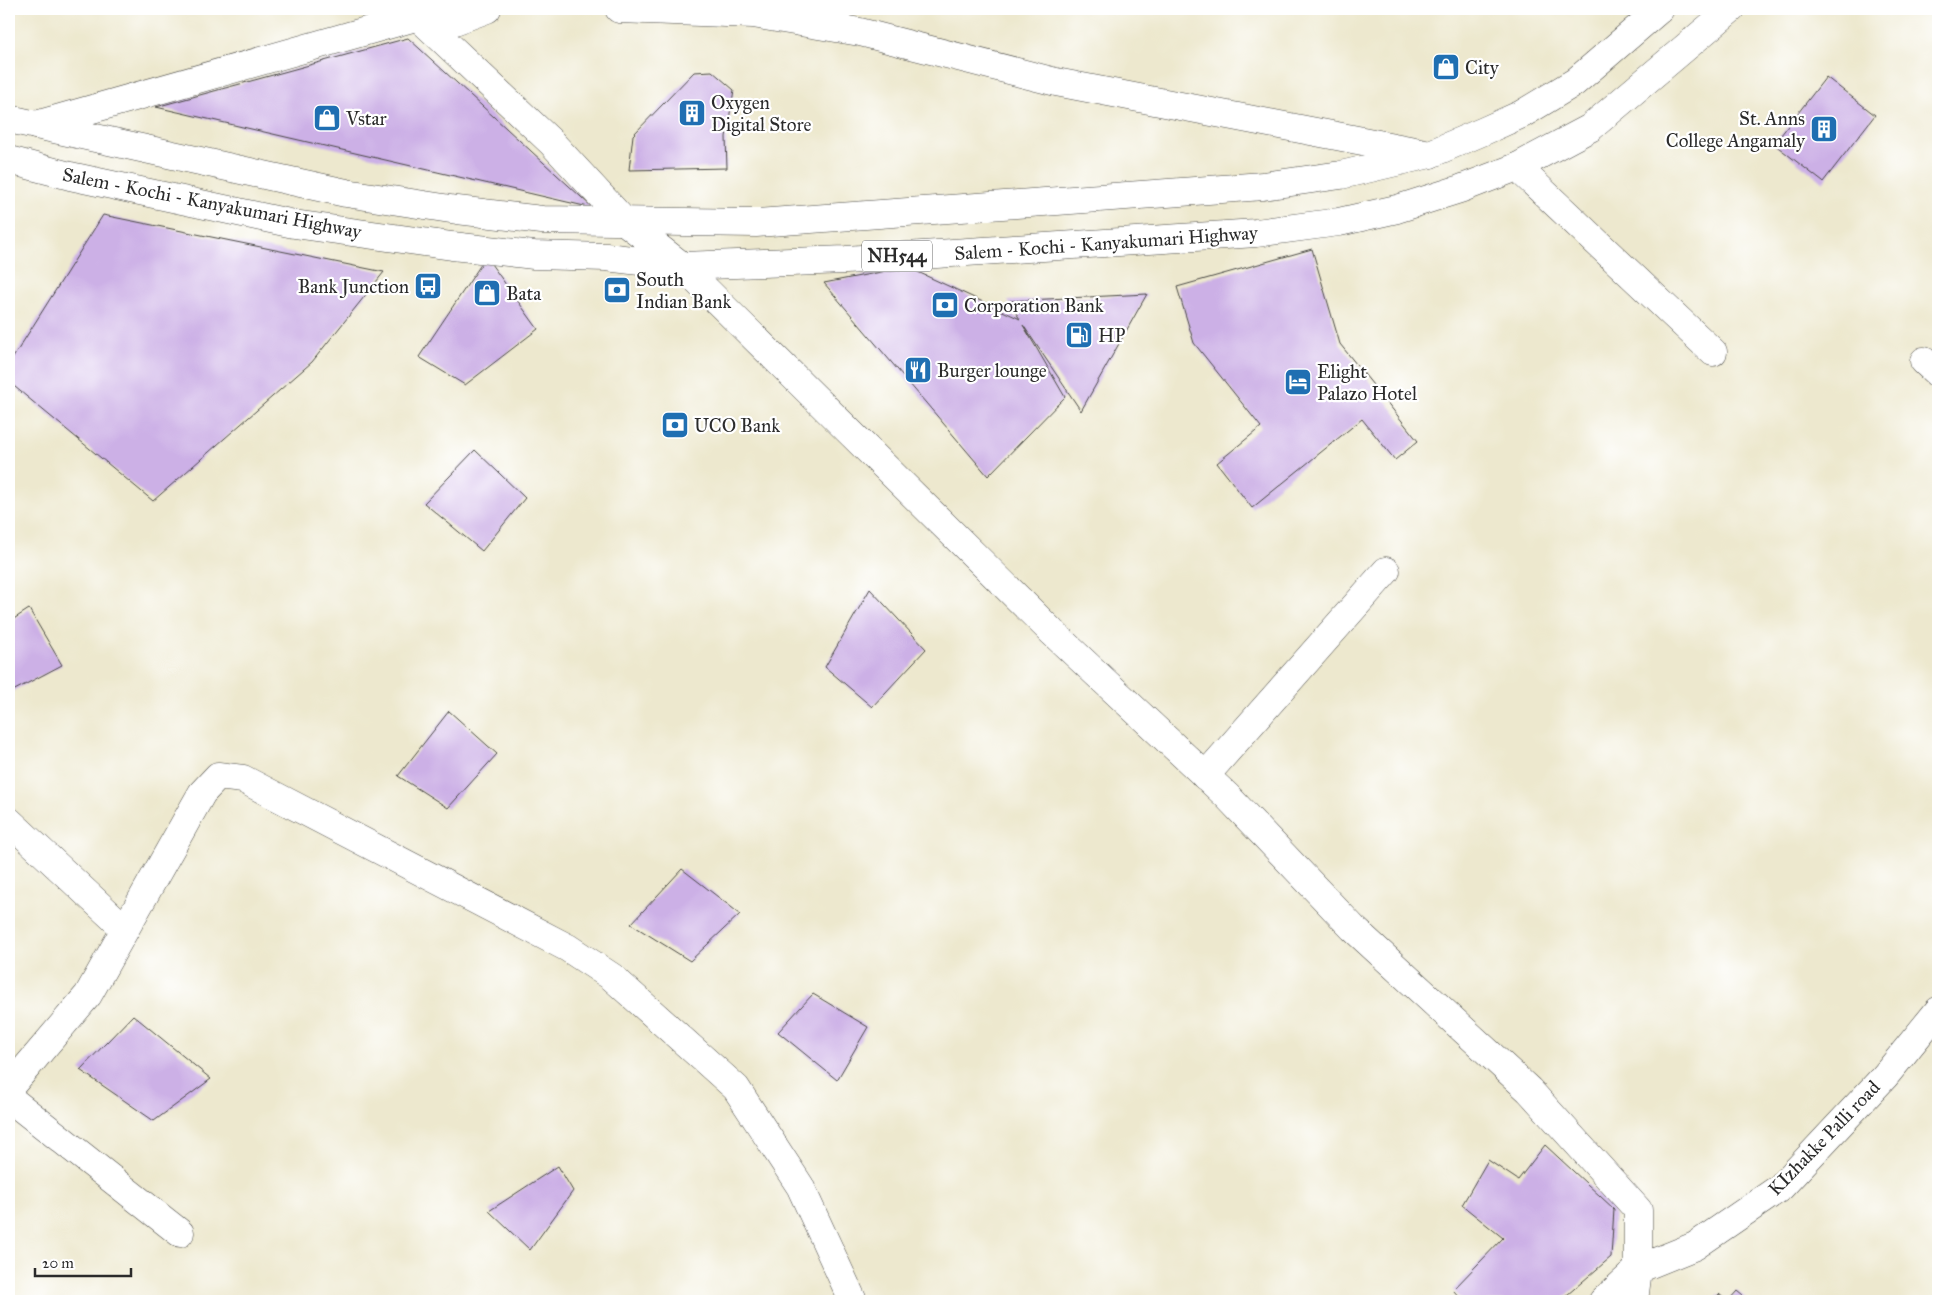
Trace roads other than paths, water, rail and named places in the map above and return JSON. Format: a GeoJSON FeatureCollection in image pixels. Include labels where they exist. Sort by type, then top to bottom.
{"type":"FeatureCollection","features":[{"type":"Feature","properties":{"kind":"main road"},"geometry":{"type":"LineString","coordinates":[[36,125],[421,18],[487,9]]}},
{"type":"Feature","properties":{"kind":"main road"},"geometry":{"type":"LineString","coordinates":[[619,9],[753,14],[860,32],[1056,82],[1430,154]]}},
{"type":"Feature","properties":{"kind":"main road","name":"Salem - Kochi - Kanyakumari Highway"},"geometry":{"type":"LineString","coordinates":[[9,119],[346,193],[457,210],[542,220],[756,223],[1175,194],[1263,186],[1341,175],[1430,154],[1522,114],[1575,82],[1660,9]]}},
{"type":"Feature","properties":{"kind":"main road","name":"Salem - Kochi - Kanyakumari Highway"},"geometry":{"type":"LineString","coordinates":[[9,160],[70,176],[294,224],[534,255],[606,257],[682,266],[846,260],[1256,234],[1339,222],[1397,208],[1460,189],[1517,167],[1590,128],[1731,9]]}},
{"type":"Feature","properties":{"kind":"main road"},"geometry":{"type":"LineString","coordinates":[[421,18],[550,142],[624,220],[682,266],[1052,632],[1205,776],[1354,928],[1529,1090],[1638,1210],[1638,1270],[1634,1301]]}},
{"type":"Feature","properties":{"kind":"main road"},"geometry":{"type":"LineString","coordinates":[[1517,167],[1713,352]]}},
{"type":"Feature","properties":{"kind":"main road"},"geometry":{"type":"LineString","coordinates":[[1205,776],[1386,571]]}},
{"type":"Feature","properties":{"kind":"main road"},"geometry":{"type":"LineString","coordinates":[[9,1088],[88,995],[202,792],[218,776],[243,779],[568,948],[612,977],[736,1088],[800,1186],[853,1301]]}},
{"type":"Feature","properties":{"kind":"main road"},"geometry":{"type":"LineString","coordinates":[[9,821],[125,929]]}},
{"type":"Feature","properties":{"kind":"main road","name":"KIzhakke Palli road"},"geometry":{"type":"LineString","coordinates":[[1603,1301],[1638,1270],[1695,1246],[1781,1187],[1885,1076],[1938,1011]]}},
{"type":"Feature","properties":{"kind":"main road"},"geometry":{"type":"LineString","coordinates":[[9,1098],[180,1233]]}},
{"type":"Feature","properties":{"kind":"place","name":"City"},"geometry":{"type":"Point","coordinates":[1446,67]}},
{"type":"Feature","properties":{"kind":"place","name":"Oxygen Digital Store"},"geometry":{"type":"Point","coordinates":[692,113]}},
{"type":"Feature","properties":{"kind":"place","name":"Vstar"},"geometry":{"type":"Point","coordinates":[327,118]}},
{"type":"Feature","properties":{"kind":"place","name":"St. Anns College Angamaly"},"geometry":{"type":"Point","coordinates":[1824,129]}},
{"type":"Feature","properties":{"kind":"place","name":"Bank Junction"},"geometry":{"type":"Point","coordinates":[428,286]}},
{"type":"Feature","properties":{"kind":"place","name":"South Indian Bank"},"geometry":{"type":"Point","coordinates":[617,290]}},
{"type":"Feature","properties":{"kind":"place","name":"Bata"},"geometry":{"type":"Point","coordinates":[487,293]}},
{"type":"Feature","properties":{"kind":"place","name":"Corporation Bank"},"geometry":{"type":"Point","coordinates":[945,305]}},
{"type":"Feature","properties":{"kind":"place","name":"HP"},"geometry":{"type":"Point","coordinates":[1079,335]}},
{"type":"Feature","properties":{"kind":"place","name":"Burger lounge"},"geometry":{"type":"Point","coordinates":[918,370]}},
{"type":"Feature","properties":{"kind":"place","name":"Elight Palazo Hotel"},"geometry":{"type":"Point","coordinates":[1298,382]}},
{"type":"Feature","properties":{"kind":"place","name":"UCO Bank"},"geometry":{"type":"Point","coordinates":[675,425]}}]}
